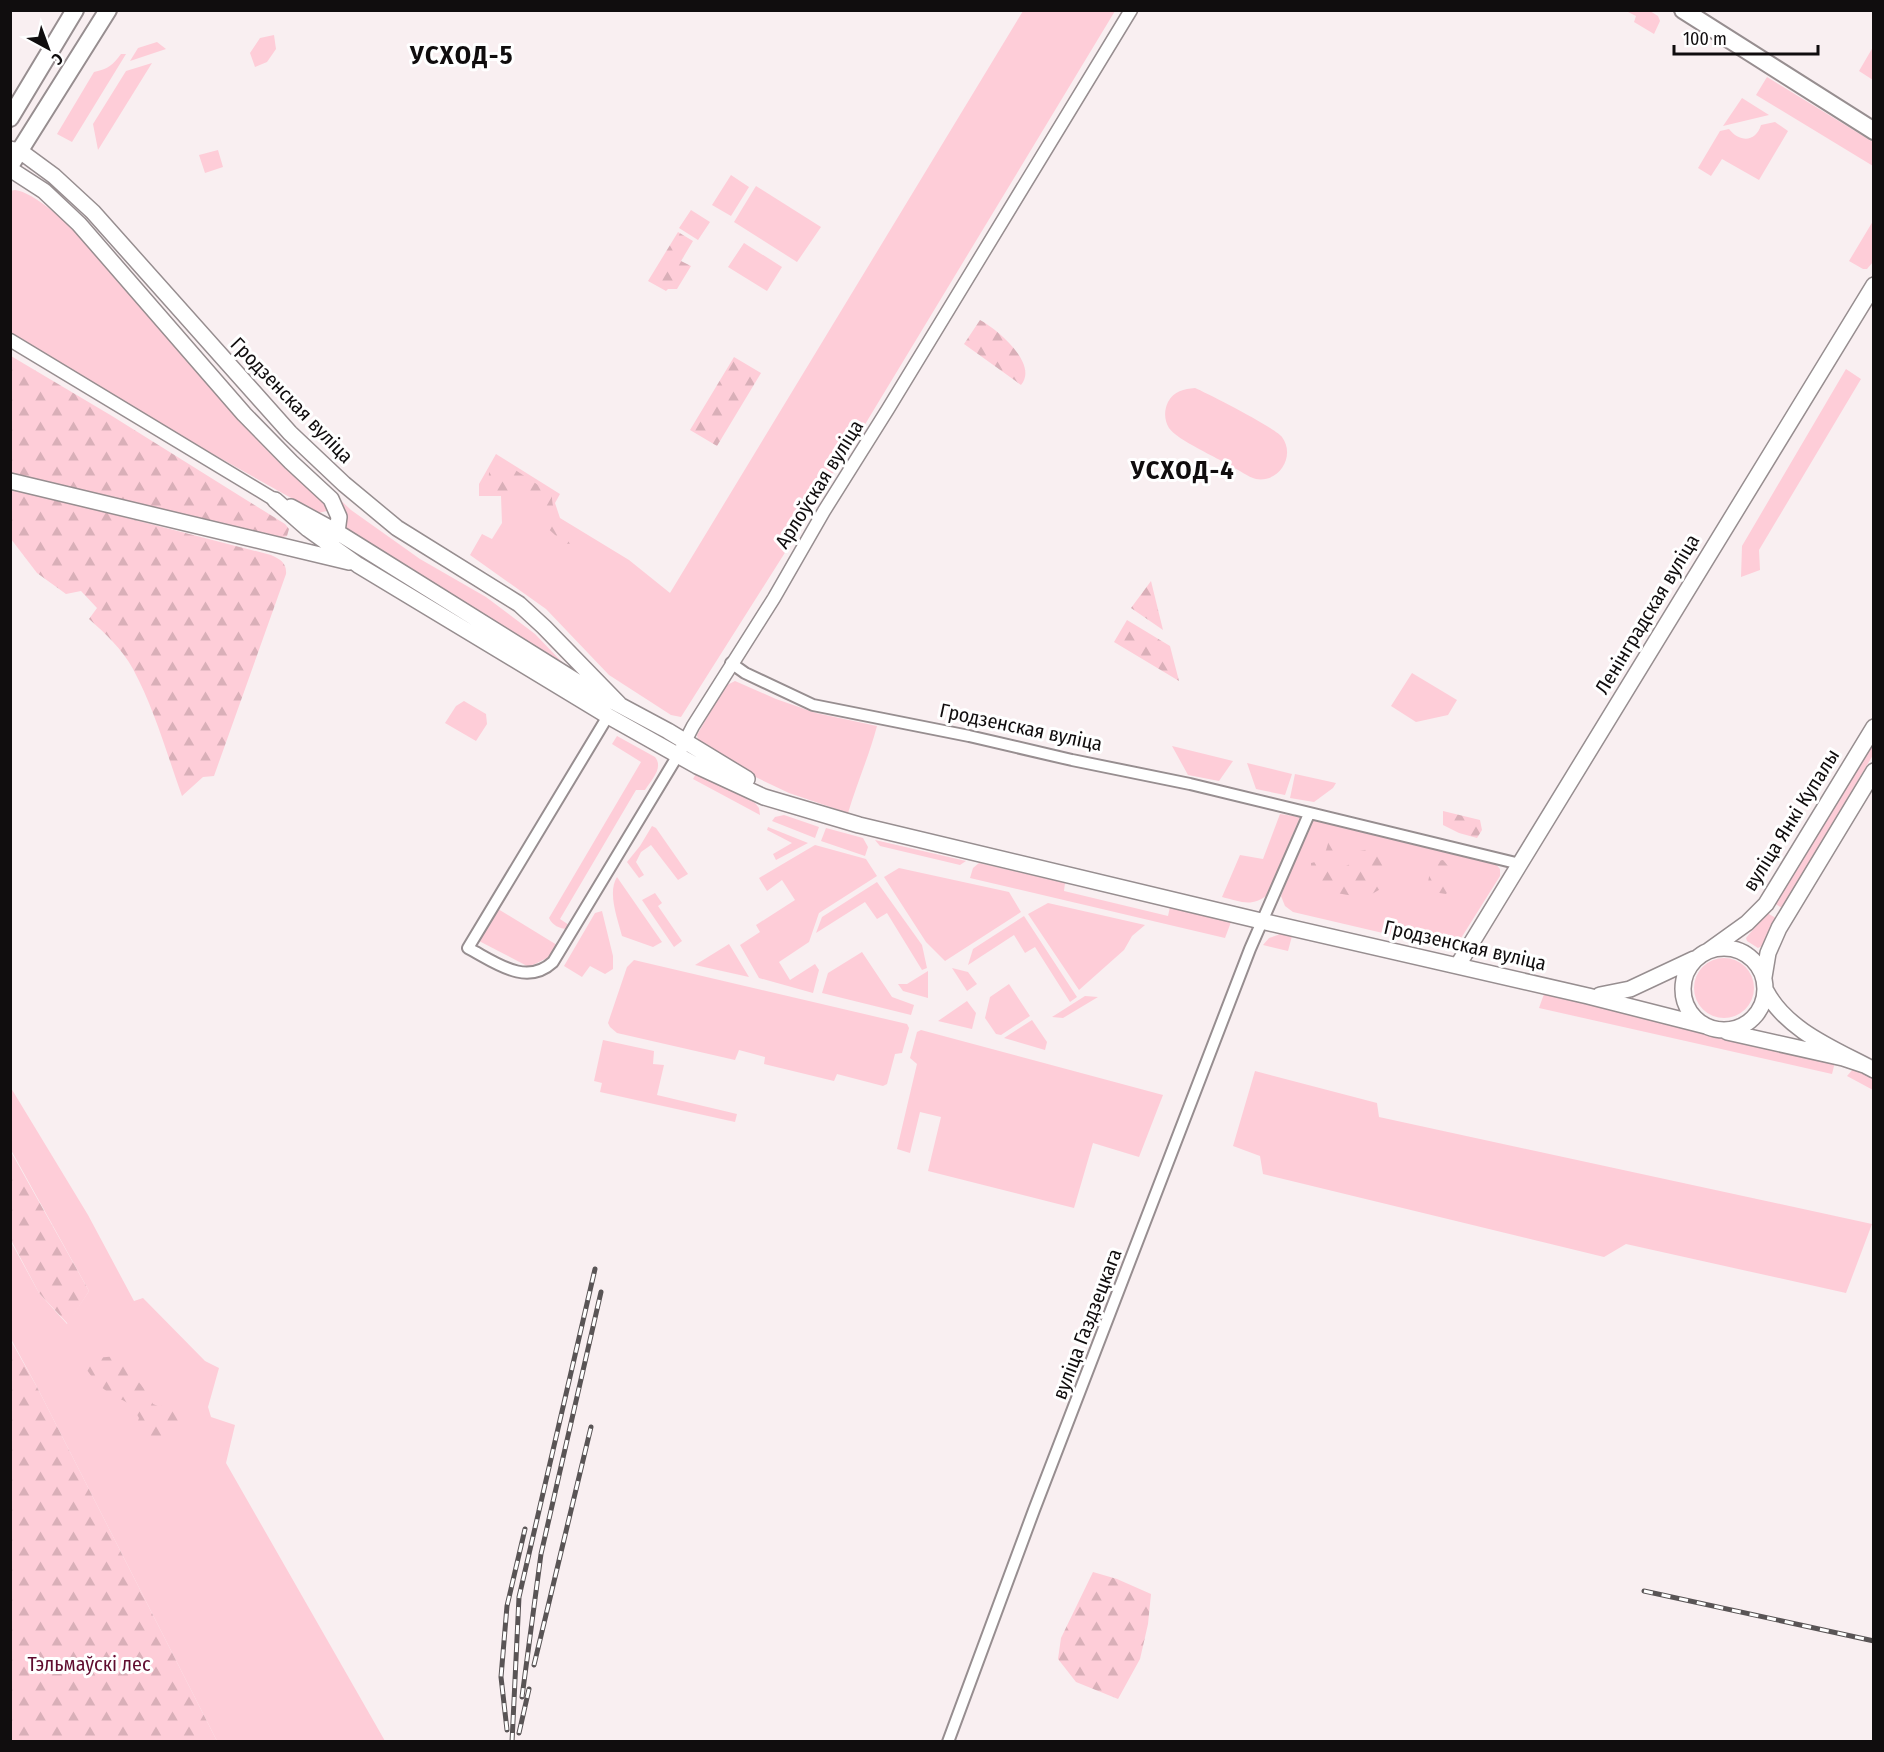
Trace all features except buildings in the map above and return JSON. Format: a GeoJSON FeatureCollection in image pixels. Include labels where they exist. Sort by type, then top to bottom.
{"type":"FeatureCollection","features":[{"type":"Feature","properties":{"kind":"main road"},"geometry":{"type":"LineString","coordinates":[[10,118],[75,10]]}},
{"type":"Feature","properties":{"kind":"main road"},"geometry":{"type":"LineString","coordinates":[[10,167],[15,150],[108,10]]}},
{"type":"Feature","properties":{"kind":"main road"},"geometry":{"type":"LineString","coordinates":[[1683,10],[1874,131]]}},
{"type":"Feature","properties":{"kind":"main road","name":"Гродзенская вуліца"},"geometry":{"type":"LineString","coordinates":[[15,150],[54,176],[93,212],[290,433],[344,484],[397,528],[519,604],[619,704]]}},
{"type":"Feature","properties":{"kind":"main road","name":"Гродзенская вуліца"},"geometry":{"type":"LineString","coordinates":[[10,167],[44,191],[79,224],[244,414],[331,499],[339,517],[333,538]]}},
{"type":"Feature","properties":{"kind":"main road","name":"Ленінградская вуліца"},"geometry":{"type":"LineString","coordinates":[[1458,965],[1874,285]]}},
{"type":"Feature","properties":{"kind":"main road"},"geometry":{"type":"LineString","coordinates":[[10,481],[358,565]]}},
{"type":"Feature","properties":{"kind":"main road","name":"Гродзенская вуліца"},"geometry":{"type":"LineString","coordinates":[[275,500],[333,538],[584,686],[797,806]]}},
{"type":"Feature","properties":{"kind":"main road","name":"Гродзенская вуліца"},"geometry":{"type":"LineString","coordinates":[[333,538],[358,565],[608,716],[678,755],[764,797],[859,825],[1588,996],[1834,1056],[1869,1067]]}},
{"type":"Feature","properties":{"kind":"main road","name":"вуліца Янкі Купалы"},"geometry":{"type":"LineString","coordinates":[[1703,954],[1747,924],[1766,904],[1874,727]]}},
{"type":"Feature","properties":{"kind":"main road"},"geometry":{"type":"LineString","coordinates":[[1765,984],[1753,960],[1736,949],[1722,947],[1703,954],[1689,966],[1684,977],[1684,1000],[1696,1020],[1713,1028],[1733,1029],[1746,1024],[1756,1016],[1763,1004],[1765,984],[1768,953],[1779,928],[1874,771]]}},
{"type":"Feature","properties":{"kind":"main road","name":"Гродзенская вуліца"},"geometry":{"type":"LineString","coordinates":[[1588,996],[1630,989],[1703,954]]}},
{"type":"Feature","properties":{"kind":"main road","name":"Гродзенская вуліца"},"geometry":{"type":"LineString","coordinates":[[1765,984],[1778,1010],[1797,1026],[1869,1067]]}},
{"type":"Feature","properties":{"kind":"street","name":"Арлоўская вуліца"},"geometry":{"type":"LineString","coordinates":[[608,716],[468,948],[518,972],[537,973],[548,967],[558,957],[731,663],[774,598],[824,511],[1131,10]]}},
{"type":"Feature","properties":{"kind":"street","name":"Гродзенская вуліца"},"geometry":{"type":"LineString","coordinates":[[10,340],[275,500]]}},
{"type":"Feature","properties":{"kind":"street","name":"Гродзенская вуліца"},"geometry":{"type":"LineString","coordinates":[[731,663],[745,673],[813,705],[1190,784],[1520,864]]}},
{"type":"Feature","properties":{"kind":"street"},"geometry":{"type":"LineString","coordinates":[[1261,921],[1308,814]]}},
{"type":"Feature","properties":{"kind":"street","name":"вуліца Газдзецкага"},"geometry":{"type":"LineString","coordinates":[[948,1742],[1034,1510],[1261,921]]}},
{"type":"Feature","properties":{"kind":"green space"},"geometry":{"type":"Polygon","coordinates":[[[1023,11],[1115,11],[838,469],[815,487],[791,527],[786,551],[681,717],[671,715],[609,675],[546,609],[470,555],[482,534],[492,539],[502,523],[501,496],[479,496],[479,484],[496,454],[560,494],[555,503],[560,518],[629,560],[670,593],[1023,11]]]}},
{"type":"Feature","properties":{"kind":"green space"},"geometry":{"type":"Polygon","coordinates":[[[1626,11],[1650,11],[1658,16],[1660,21],[1654,34],[1634,22],[1636,16],[1626,11]]]}},
{"type":"Feature","properties":{"kind":"green space"},"geometry":{"type":"Polygon","coordinates":[[[274,35],[276,49],[267,62],[255,67],[250,53],[260,38],[274,35]]]}},
{"type":"Feature","properties":{"kind":"green space"},"geometry":{"type":"Polygon","coordinates":[[[157,42],[166,49],[130,61],[138,48],[157,42]]]}},
{"type":"Feature","properties":{"kind":"green space"},"geometry":{"type":"Polygon","coordinates":[[[1873,47],[1873,80],[1859,71],[1873,47]]]}},
{"type":"Feature","properties":{"kind":"green space"},"geometry":{"type":"Polygon","coordinates":[[[121,54],[126,54],[72,142],[57,134],[94,72],[110,66],[121,54]]]}},
{"type":"Feature","properties":{"kind":"green space"},"geometry":{"type":"Polygon","coordinates":[[[152,63],[98,150],[93,124],[126,71],[152,63]]]}},
{"type":"Feature","properties":{"kind":"green space"},"geometry":{"type":"Polygon","coordinates":[[[1767,77],[1873,142],[1873,166],[1756,95],[1767,77]]]}},
{"type":"Feature","properties":{"kind":"green space"},"geometry":{"type":"Polygon","coordinates":[[[1742,98],[1769,115],[1723,126],[1742,98]]]}},
{"type":"Feature","properties":{"kind":"green space"},"geometry":{"type":"Polygon","coordinates":[[[1775,122],[1788,131],[1759,180],[1722,159],[1711,176],[1698,168],[1720,131],[1729,129],[1738,137],[1747,139],[1759,131],[1761,125],[1775,122]]]}},
{"type":"Feature","properties":{"kind":"green space"},"geometry":{"type":"Polygon","coordinates":[[[218,150],[223,167],[205,173],[199,155],[218,150]]]}},
{"type":"Feature","properties":{"kind":"green space"},"geometry":{"type":"Polygon","coordinates":[[[731,175],[749,187],[731,216],[712,205],[731,175]]]}},
{"type":"Feature","properties":{"kind":"green space"},"geometry":{"type":"Polygon","coordinates":[[[756,186],[821,227],[797,262],[734,222],[756,186]]]}},
{"type":"Feature","properties":{"kind":"green space"},"geometry":{"type":"Polygon","coordinates":[[[15,190],[39,201],[69,225],[103,259],[139,298],[254,436],[327,506],[327,511],[318,513],[136,411],[11,335],[10,191],[15,190]]]}},
{"type":"Feature","properties":{"kind":"green space"},"geometry":{"type":"Polygon","coordinates":[[[691,210],[710,222],[698,240],[679,228],[691,210]]]}},
{"type":"Feature","properties":{"kind":"green space"},"geometry":{"type":"Polygon","coordinates":[[[1873,221],[1873,262],[1867,269],[1863,269],[1849,261],[1873,221]]]}},
{"type":"Feature","properties":{"kind":"green space"},"geometry":{"type":"Polygon","coordinates":[[[678,232],[693,241],[681,261],[691,266],[677,289],[666,291],[648,281],[678,232]]]}},
{"type":"Feature","properties":{"kind":"green space"},"geometry":{"type":"Polygon","coordinates":[[[744,243],[782,267],[767,291],[728,267],[744,243]]]}},
{"type":"Feature","properties":{"kind":"green space"},"geometry":{"type":"Polygon","coordinates":[[[980,320],[1014,348],[1025,367],[1025,377],[1021,385],[964,344],[980,320]]]}},
{"type":"Feature","properties":{"kind":"green space"},"geometry":{"type":"Polygon","coordinates":[[[11,356],[285,524],[289,529],[287,536],[280,538],[11,475],[11,356]]]}},
{"type":"Feature","properties":{"kind":"green space"},"geometry":{"type":"Polygon","coordinates":[[[734,357],[761,373],[717,446],[690,430],[734,357]]]}},
{"type":"Feature","properties":{"kind":"green space"},"geometry":{"type":"Polygon","coordinates":[[[1846,369],[1861,379],[1759,550],[1760,570],[1741,577],[1742,546],[1846,369]]]}},
{"type":"Feature","properties":{"kind":"green space"},"geometry":{"type":"Polygon","coordinates":[[[1195,388],[1255,419],[1282,437],[1287,452],[1283,467],[1272,477],[1256,479],[1173,433],[1165,418],[1168,402],[1180,391],[1195,388]]]}},
{"type":"Feature","properties":{"kind":"green space"},"geometry":{"type":"Polygon","coordinates":[[[280,443],[351,510],[420,559],[486,597],[535,634],[582,683],[344,534],[346,513],[343,507],[280,443]]]}},
{"type":"Feature","properties":{"kind":"green space"},"geometry":{"type":"Polygon","coordinates":[[[495,463],[506,464],[552,494],[556,514],[580,537],[580,543],[565,544],[543,524],[544,506],[526,491],[516,491],[513,501],[488,488],[489,473],[495,463]]]}},
{"type":"Feature","properties":{"kind":"green space"},"geometry":{"type":"Polygon","coordinates":[[[11,488],[271,555],[284,564],[286,574],[214,776],[203,777],[182,796],[141,684],[119,649],[89,619],[97,608],[81,591],[66,594],[37,573],[11,539],[11,488]]]}},
{"type":"Feature","properties":{"kind":"green space"},"geometry":{"type":"Polygon","coordinates":[[[1151,581],[1163,630],[1131,608],[1151,581]]]}},
{"type":"Feature","properties":{"kind":"green space"},"geometry":{"type":"Polygon","coordinates":[[[1127,620],[1170,646],[1179,681],[1114,642],[1127,620]]]}},
{"type":"Feature","properties":{"kind":"green space"},"geometry":{"type":"Polygon","coordinates":[[[1412,673],[1457,700],[1448,715],[1416,722],[1391,706],[1412,673]]]}},
{"type":"Feature","properties":{"kind":"green space"},"geometry":{"type":"Polygon","coordinates":[[[735,681],[816,713],[877,726],[848,813],[789,793],[747,773],[699,745],[697,735],[725,686],[735,681]]]}},
{"type":"Feature","properties":{"kind":"green space"},"geometry":{"type":"Polygon","coordinates":[[[464,701],[486,714],[487,724],[476,741],[445,723],[456,706],[464,701]]]}},
{"type":"Feature","properties":{"kind":"green space"},"geometry":{"type":"Polygon","coordinates":[[[617,736],[655,757],[657,770],[645,790],[636,790],[560,919],[569,925],[567,929],[562,928],[554,925],[549,918],[641,762],[612,744],[617,736]]]}},
{"type":"Feature","properties":{"kind":"green space"},"geometry":{"type":"Polygon","coordinates":[[[1873,741],[1873,755],[1782,908],[1774,903],[1873,741]]]}},
{"type":"Feature","properties":{"kind":"green space"},"geometry":{"type":"Polygon","coordinates":[[[1172,746],[1233,761],[1219,781],[1188,775],[1172,746]]]}},
{"type":"Feature","properties":{"kind":"green space"},"geometry":{"type":"Polygon","coordinates":[[[1247,763],[1292,774],[1285,795],[1256,789],[1247,763]]]}},
{"type":"Feature","properties":{"kind":"green space"},"geometry":{"type":"Polygon","coordinates":[[[697,772],[755,803],[760,815],[693,779],[697,772]]]}},
{"type":"Feature","properties":{"kind":"green space"},"geometry":{"type":"Polygon","coordinates":[[[1295,774],[1336,783],[1333,788],[1314,802],[1290,798],[1295,774]]]}},
{"type":"Feature","properties":{"kind":"green space"},"geometry":{"type":"Polygon","coordinates":[[[1443,811],[1480,820],[1482,830],[1477,838],[1443,825],[1443,811]]]}},
{"type":"Feature","properties":{"kind":"green space"},"geometry":{"type":"Polygon","coordinates":[[[1280,814],[1300,817],[1267,895],[1251,902],[1240,902],[1222,897],[1240,855],[1263,859],[1280,814]]]}},
{"type":"Feature","properties":{"kind":"green space"},"geometry":{"type":"Polygon","coordinates":[[[784,815],[819,827],[815,838],[772,821],[775,817],[784,815]]]}},
{"type":"Feature","properties":{"kind":"green space"},"geometry":{"type":"Polygon","coordinates":[[[1311,819],[1495,863],[1500,869],[1500,876],[1458,943],[1447,948],[1293,912],[1285,906],[1281,896],[1311,819]]]}},
{"type":"Feature","properties":{"kind":"green space"},"geometry":{"type":"Polygon","coordinates":[[[652,826],[656,828],[688,874],[678,880],[651,845],[641,852],[636,862],[644,875],[639,878],[627,862],[652,826]]]}},
{"type":"Feature","properties":{"kind":"green space"},"geometry":{"type":"Polygon","coordinates":[[[768,827],[808,843],[776,860],[773,854],[792,843],[767,830],[768,827]]]}},
{"type":"Feature","properties":{"kind":"green space"},"geometry":{"type":"Polygon","coordinates":[[[826,828],[863,838],[868,847],[865,856],[821,841],[826,828]]]}},
{"type":"Feature","properties":{"kind":"green space"},"geometry":{"type":"Polygon","coordinates":[[[1330,837],[1340,843],[1341,857],[1334,866],[1342,868],[1352,863],[1360,851],[1378,847],[1392,859],[1384,887],[1365,898],[1325,891],[1311,876],[1311,863],[1323,860],[1330,837]]]}},
{"type":"Feature","properties":{"kind":"green space"},"geometry":{"type":"Polygon","coordinates":[[[875,840],[966,861],[960,865],[880,846],[875,840]]]}},
{"type":"Feature","properties":{"kind":"green space"},"geometry":{"type":"Polygon","coordinates":[[[815,845],[866,859],[877,876],[819,913],[809,942],[779,962],[790,980],[815,964],[819,970],[813,993],[759,978],[740,945],[760,932],[756,925],[795,900],[782,880],[767,891],[759,878],[815,845]]]}},
{"type":"Feature","properties":{"kind":"green space"},"geometry":{"type":"Polygon","coordinates":[[[1443,860],[1454,877],[1446,894],[1433,892],[1428,882],[1432,862],[1443,860]]]}},
{"type":"Feature","properties":{"kind":"green space"},"geometry":{"type":"Polygon","coordinates":[[[979,863],[1065,883],[1064,891],[1168,916],[1170,907],[1231,922],[1225,938],[970,878],[973,868],[979,863]]]}},
{"type":"Feature","properties":{"kind":"green space"},"geometry":{"type":"Polygon","coordinates":[[[899,868],[1009,892],[1021,912],[945,961],[926,942],[884,877],[899,868]]]}},
{"type":"Feature","properties":{"kind":"green space"},"geometry":{"type":"Polygon","coordinates":[[[617,877],[662,942],[653,947],[622,936],[613,898],[614,883],[617,877]]]}},
{"type":"Feature","properties":{"kind":"green space"},"geometry":{"type":"Polygon","coordinates":[[[877,882],[922,945],[927,968],[922,970],[887,913],[877,919],[865,902],[816,933],[822,917],[877,882]]]}},
{"type":"Feature","properties":{"kind":"green space"},"geometry":{"type":"Polygon","coordinates":[[[655,893],[662,903],[658,906],[682,941],[674,947],[642,900],[655,893]]]}},
{"type":"Feature","properties":{"kind":"green space"},"geometry":{"type":"Polygon","coordinates":[[[1048,903],[1145,925],[1132,936],[1124,950],[1079,990],[1028,914],[1048,903]]]}},
{"type":"Feature","properties":{"kind":"green space"},"geometry":{"type":"Polygon","coordinates":[[[498,909],[557,945],[549,957],[529,967],[479,941],[498,909]]]}},
{"type":"Feature","properties":{"kind":"green space"},"geometry":{"type":"Polygon","coordinates":[[[602,911],[613,956],[613,969],[605,974],[590,966],[582,977],[564,966],[595,913],[602,911]]]}},
{"type":"Feature","properties":{"kind":"green space"},"geometry":{"type":"Polygon","coordinates":[[[1767,913],[1776,918],[1762,946],[1758,948],[1746,938],[1767,913]]]}},
{"type":"Feature","properties":{"kind":"green space"},"geometry":{"type":"Polygon","coordinates":[[[1024,916],[1077,997],[1070,1002],[1035,947],[1025,953],[1014,935],[968,965],[973,949],[1024,916]]]}},
{"type":"Feature","properties":{"kind":"green space"},"geometry":{"type":"Polygon","coordinates":[[[1283,933],[1292,936],[1288,951],[1263,945],[1269,938],[1283,933]]]}},
{"type":"Feature","properties":{"kind":"green space"},"geometry":{"type":"Polygon","coordinates":[[[729,944],[749,977],[695,965],[729,944]]]}},
{"type":"Feature","properties":{"kind":"green space"},"geometry":{"type":"Polygon","coordinates":[[[862,952],[892,997],[914,1005],[911,1015],[822,993],[828,973],[862,952]]]}},
{"type":"Feature","properties":{"kind":"green space"},"geometry":{"type":"Polygon","coordinates":[[[1724,958],[1741,963],[1749,971],[1754,988],[1749,1005],[1741,1013],[1724,1018],[1707,1013],[1699,1005],[1694,988],[1699,971],[1707,963],[1724,958]]]}},
{"type":"Feature","properties":{"kind":"green space"},"geometry":{"type":"Polygon","coordinates":[[[634,960],[907,1024],[909,1028],[902,1053],[895,1054],[887,1084],[883,1086],[837,1074],[834,1081],[764,1064],[765,1057],[739,1050],[735,1060],[617,1033],[608,1023],[627,967],[634,960]]]}},
{"type":"Feature","properties":{"kind":"green space"},"geometry":{"type":"Polygon","coordinates":[[[952,968],[968,972],[977,984],[967,991],[952,968]]]}},
{"type":"Feature","properties":{"kind":"green space"},"geometry":{"type":"Polygon","coordinates":[[[928,971],[928,998],[903,991],[898,984],[907,984],[928,971]]]}},
{"type":"Feature","properties":{"kind":"green space"},"geometry":{"type":"Polygon","coordinates":[[[1009,984],[1030,1016],[1001,1035],[996,1034],[985,1018],[990,997],[1009,984]]]}},
{"type":"Feature","properties":{"kind":"green space"},"geometry":{"type":"Polygon","coordinates":[[[1544,994],[1835,1062],[1832,1074],[1539,1008],[1544,994]]]}},
{"type":"Feature","properties":{"kind":"green space"},"geometry":{"type":"Polygon","coordinates":[[[1085,996],[1098,997],[1063,1018],[1052,1017],[1085,996]]]}},
{"type":"Feature","properties":{"kind":"green space"},"geometry":{"type":"Polygon","coordinates":[[[967,1001],[976,1013],[972,1029],[938,1021],[967,1001]]]}},
{"type":"Feature","properties":{"kind":"green space"},"geometry":{"type":"Polygon","coordinates":[[[1032,1020],[1047,1042],[1045,1050],[1004,1038],[1032,1020]]]}},
{"type":"Feature","properties":{"kind":"green space"},"geometry":{"type":"Polygon","coordinates":[[[921,1030],[1163,1095],[1139,1157],[1093,1143],[1074,1208],[928,1171],[941,1117],[920,1112],[910,1153],[897,1149],[917,1064],[910,1058],[917,1032],[921,1030]]]}},
{"type":"Feature","properties":{"kind":"green space"},"geometry":{"type":"Polygon","coordinates":[[[603,1040],[654,1051],[653,1064],[664,1065],[657,1095],[737,1114],[735,1122],[600,1092],[602,1083],[594,1081],[603,1040]]]}},
{"type":"Feature","properties":{"kind":"green space"},"geometry":{"type":"Polygon","coordinates":[[[1854,1068],[1873,1078],[1873,1090],[1847,1076],[1854,1068]]]}},
{"type":"Feature","properties":{"kind":"green space"},"geometry":{"type":"Polygon","coordinates":[[[1255,1071],[1377,1103],[1379,1117],[1872,1224],[1846,1293],[1626,1244],[1604,1257],[1263,1174],[1260,1156],[1233,1146],[1255,1071]]]}},
{"type":"Feature","properties":{"kind":"green space"},"geometry":{"type":"Polygon","coordinates":[[[11,1088],[88,1215],[134,1301],[143,1298],[205,1361],[219,1368],[208,1407],[211,1417],[235,1425],[226,1463],[385,1741],[217,1741],[11,1339],[10,1240],[39,1293],[67,1324],[89,1291],[11,1150],[11,1088]]]}},
{"type":"Feature","properties":{"kind":"green space"},"geometry":{"type":"Polygon","coordinates":[[[10,1150],[89,1291],[68,1324],[39,1293],[11,1240],[10,1150]]]}},
{"type":"Feature","properties":{"kind":"green space","name":"Тэльмаўскі лес"},"geometry":{"type":"Polygon","coordinates":[[[10,1339],[37,1387],[217,1741],[11,1741],[10,1339]]]}},
{"type":"Feature","properties":{"kind":"green space"},"geometry":{"type":"Polygon","coordinates":[[[118,1356],[146,1391],[153,1404],[160,1407],[165,1401],[177,1404],[184,1412],[175,1428],[164,1439],[151,1442],[133,1435],[139,1418],[133,1408],[103,1388],[84,1366],[95,1358],[118,1356]]]}},
{"type":"Feature","properties":{"kind":"green space"},"geometry":{"type":"Polygon","coordinates":[[[1093,1572],[1117,1579],[1151,1594],[1148,1624],[1140,1659],[1118,1699],[1076,1682],[1058,1659],[1061,1638],[1093,1572]]]}},
{"type":"Feature","properties":{"kind":"railway"},"geometry":{"type":"LineString","coordinates":[[512,1742],[519,1597],[595,1269]]}},
{"type":"Feature","properties":{"kind":"railway"},"geometry":{"type":"LineString","coordinates":[[522,1697],[541,1554],[601,1292]]}},
{"type":"Feature","properties":{"kind":"railway"},"geometry":{"type":"LineString","coordinates":[[534,1665],[591,1427]]}},
{"type":"Feature","properties":{"kind":"railway"},"geometry":{"type":"LineString","coordinates":[[507,1730],[501,1677],[507,1606],[525,1529]]}},
{"type":"Feature","properties":{"kind":"railway"},"geometry":{"type":"LineString","coordinates":[[1644,1591],[1874,1641]]}},
{"type":"Feature","properties":{"kind":"railway"},"geometry":{"type":"LineString","coordinates":[[519,1733],[529,1689]]}},
{"type":"Feature","properties":{"kind":"district","name":"УСХОД-5"},"geometry":{"type":"Point","coordinates":[462,55]}},
{"type":"Feature","properties":{"kind":"district","name":"УСХОД-4"},"geometry":{"type":"Point","coordinates":[1183,470]}}]}
